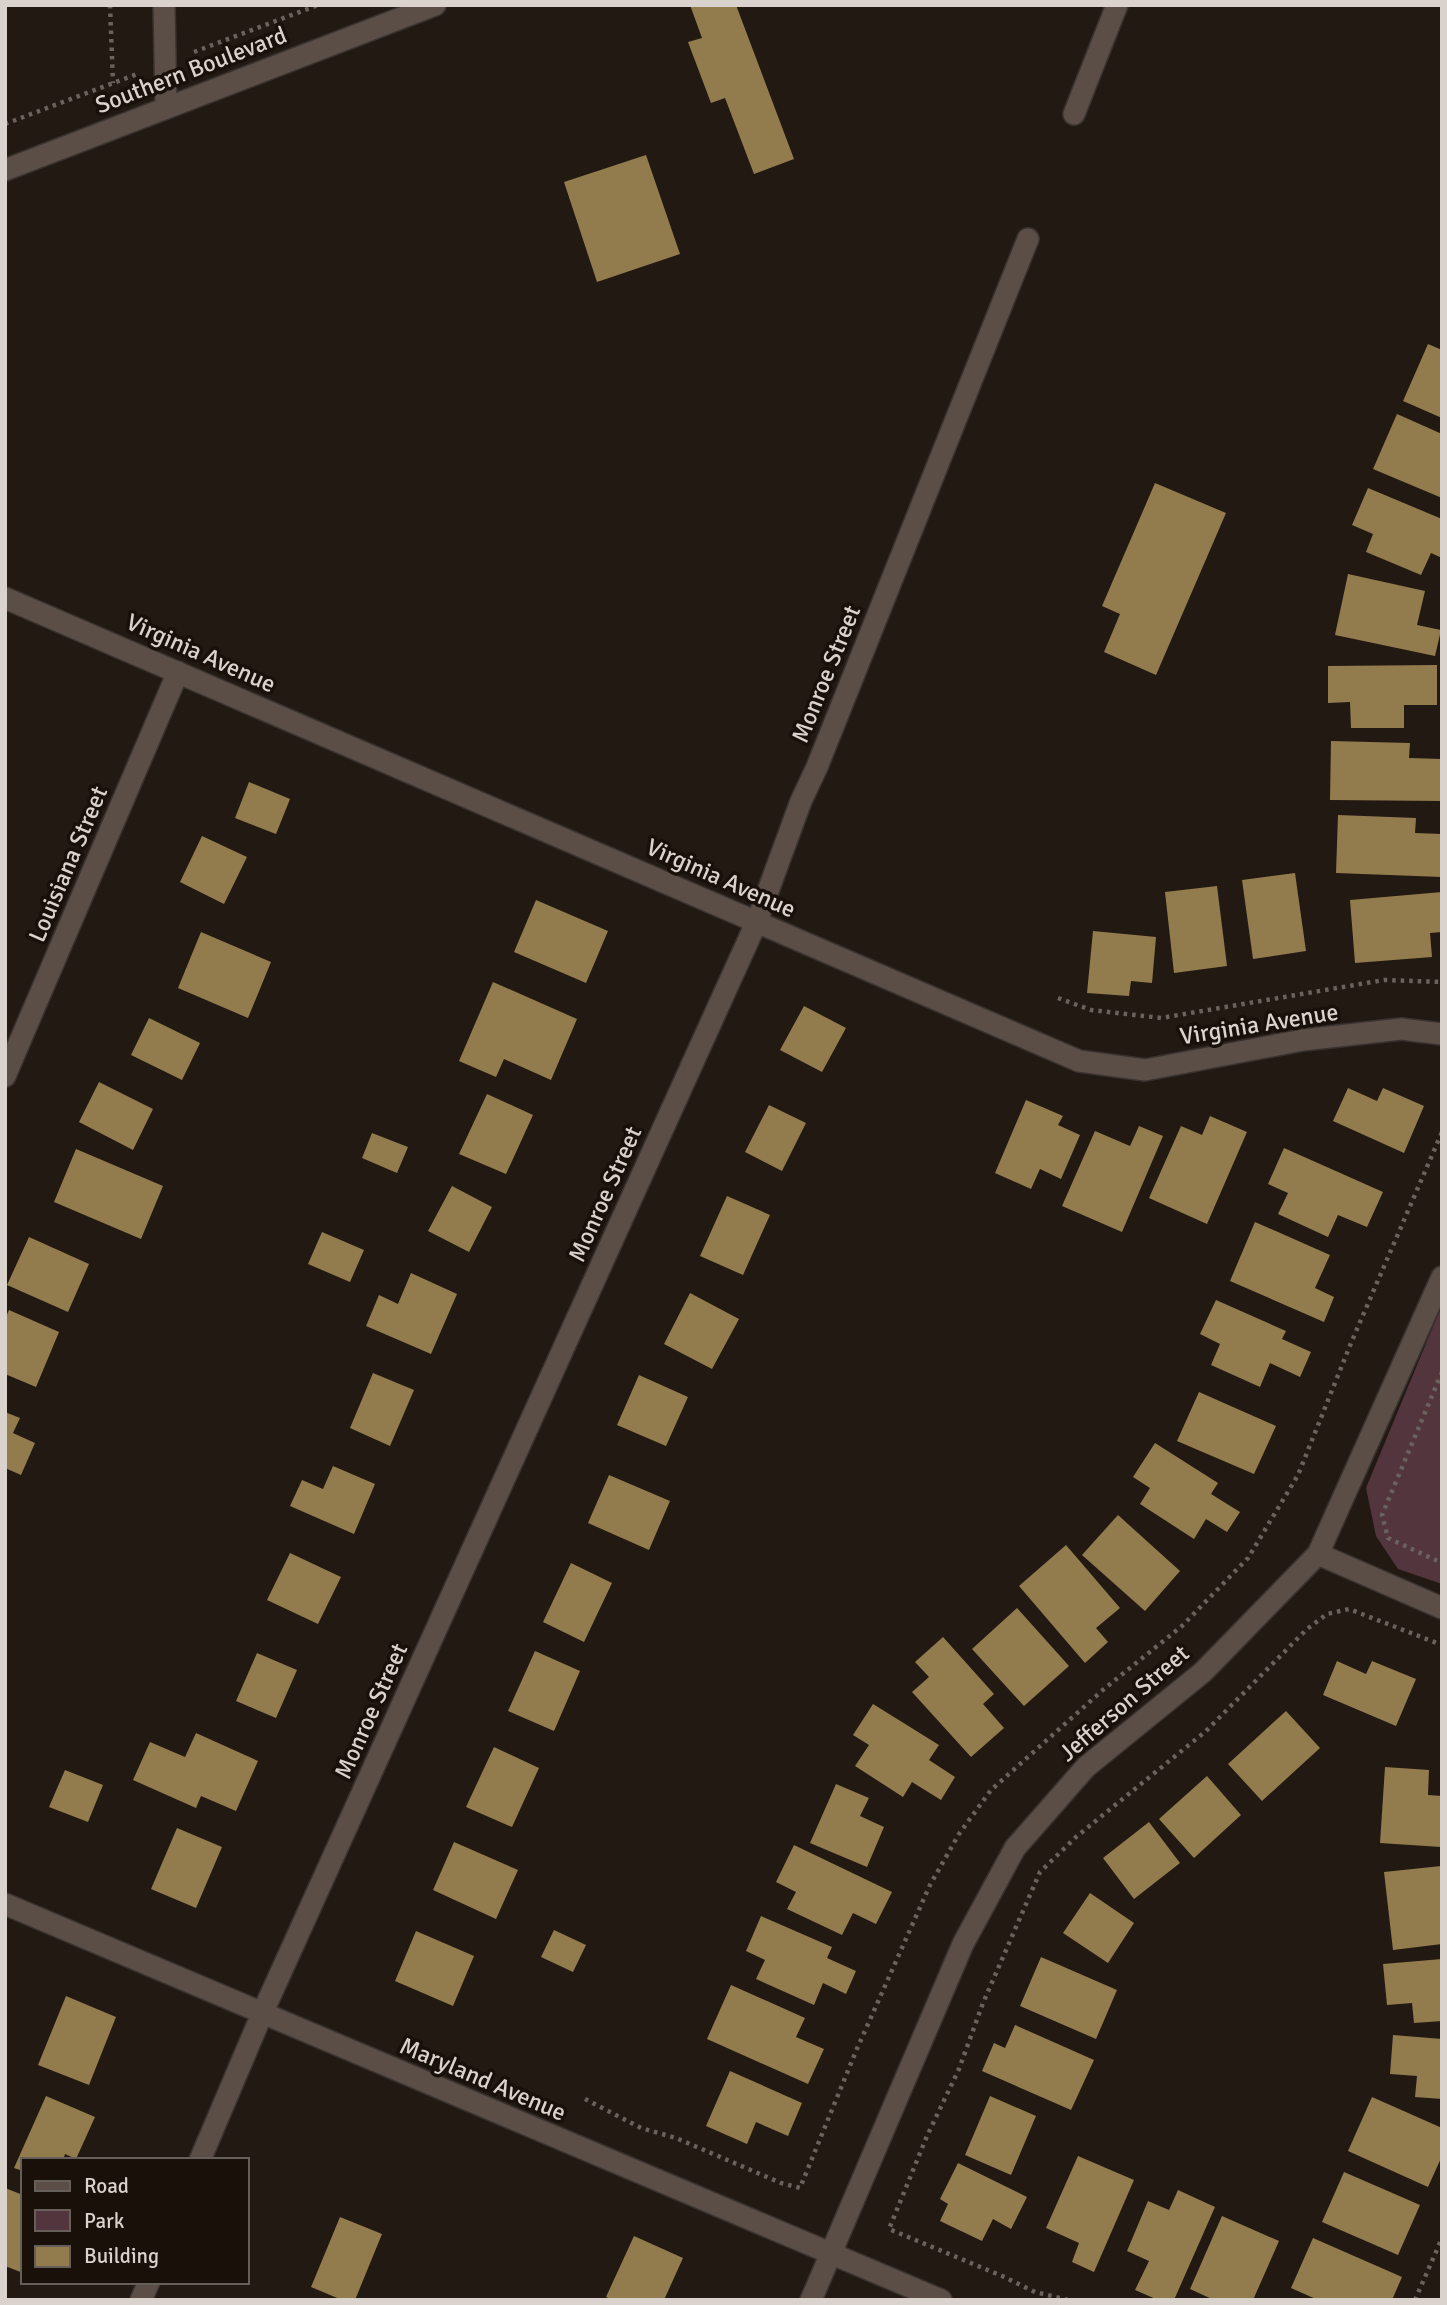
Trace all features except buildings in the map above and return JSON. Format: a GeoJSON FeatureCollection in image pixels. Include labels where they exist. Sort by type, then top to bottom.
{"type":"FeatureCollection","features":[{"type":"Feature","properties":{"kind":"street"},"geometry":{"type":"LineString","coordinates":[[164,5],[166,107]]}},
{"type":"Feature","properties":{"kind":"street","name":"Southern Boulevard"},"geometry":{"type":"LineString","coordinates":[[5,170],[435,5]]}},
{"type":"Feature","properties":{"kind":"street"},"geometry":{"type":"LineString","coordinates":[[1074,114],[1116,5]]}},
{"type":"Feature","properties":{"kind":"street","name":"Monroe Street"},"geometry":{"type":"LineString","coordinates":[[201,2158],[262,2014],[757,921],[801,801],[823,754],[1028,239]]}},
{"type":"Feature","properties":{"kind":"street","name":"Virginia Avenue"},"geometry":{"type":"LineString","coordinates":[[5,598],[1079,1061],[1145,1070],[1303,1040],[1401,1029],[1442,1034]]}},
{"type":"Feature","properties":{"kind":"street","name":"Louisiana Street"},"geometry":{"type":"LineString","coordinates":[[5,1076],[178,672]]}},
{"type":"Feature","properties":{"kind":"street","name":"Jefferson Street"},"geometry":{"type":"LineString","coordinates":[[811,2300],[963,1944],[1015,1848],[1086,1767],[1203,1672],[1318,1554],[1442,1277]]}},
{"type":"Feature","properties":{"kind":"street"},"geometry":{"type":"LineString","coordinates":[[1318,1554],[1442,1608]]}},
{"type":"Feature","properties":{"kind":"street","name":"Maryland Avenue"},"geometry":{"type":"LineString","coordinates":[[5,1905],[942,2300]]}},
{"type":"Feature","properties":{"kind":"street"},"geometry":{"type":"LineString","coordinates":[[141,2300],[148,2284]]}},
{"type":"Feature","properties":{"kind":"path"},"geometry":{"type":"LineString","coordinates":[[110,5],[113,83]]}},
{"type":"Feature","properties":{"kind":"path"},"geometry":{"type":"LineString","coordinates":[[5,124],[318,5]]}},
{"type":"Feature","properties":{"kind":"path"},"geometry":{"type":"LineString","coordinates":[[1058,998],[1091,1010],[1161,1017],[1384,980],[1442,982]]}},
{"type":"Feature","properties":{"kind":"path"},"geometry":{"type":"LineString","coordinates":[[585,2099],[640,2128],[676,2138],[781,2183],[800,2188],[856,2052],[930,1885],[959,1834],[991,1790],[1104,1689],[1182,1626],[1248,1558],[1298,1475],[1351,1343],[1442,1132]]}},
{"type":"Feature","properties":{"kind":"path"},"geometry":{"type":"LineString","coordinates":[[1442,1372],[1382,1515],[1388,1538],[1442,1563]]}},
{"type":"Feature","properties":{"kind":"path"},"geometry":{"type":"LineString","coordinates":[[1068,2300],[1035,2292],[889,2230],[1040,1872],[1076,1837],[1206,1731],[1307,1629],[1327,1614],[1349,1609],[1442,1645]]}},
{"type":"Feature","properties":{"kind":"path"},"geometry":{"type":"LineString","coordinates":[[1415,2300],[1442,2238]]}},
{"type":"Feature","properties":{"kind":"green space"},"geometry":{"type":"Polygon","coordinates":[[[1442,1305],[1442,1584],[1398,1569],[1376,1536],[1366,1488],[1442,1305]]]}}]}
